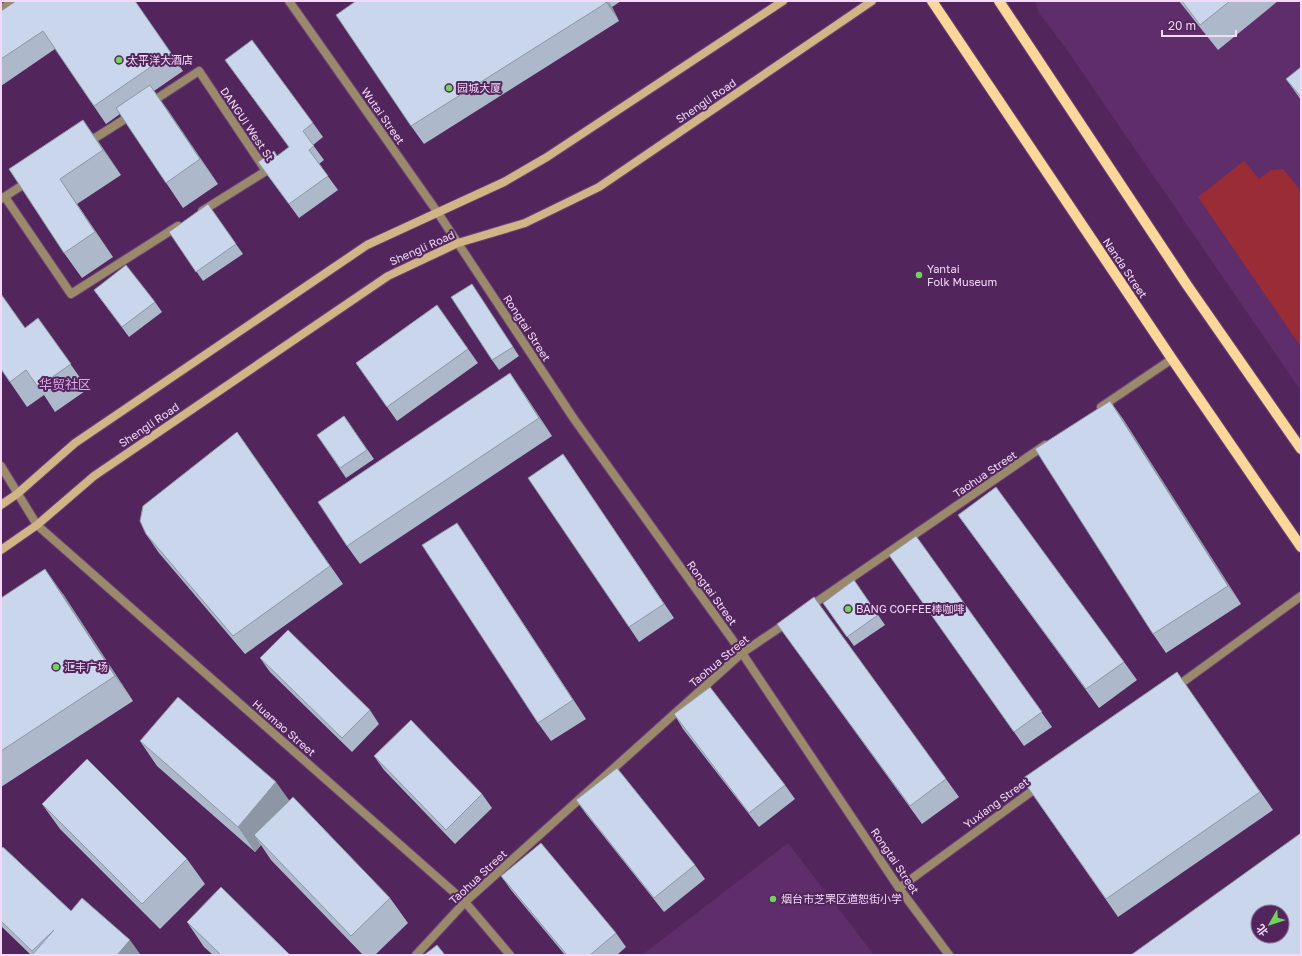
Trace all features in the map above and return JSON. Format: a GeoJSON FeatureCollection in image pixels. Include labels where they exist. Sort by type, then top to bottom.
{"type":"FeatureCollection","features":[{"type":"Feature","properties":{"kind":"main road"},"geometry":{"type":"LineString","coordinates":[[1,505],[17,494],[75,442],[367,245],[504,182],[548,157],[783,1]]}},
{"type":"Feature","properties":{"kind":"main road","name":"Shengli Road"},"geometry":{"type":"LineString","coordinates":[[1,550],[37,525],[94,476],[388,276],[458,243],[525,224],[599,187],[872,1]]}},
{"type":"Feature","properties":{"kind":"main road","name":"Nanda Street"},"geometry":{"type":"LineString","coordinates":[[932,1],[1172,359],[1301,547]]}},
{"type":"Feature","properties":{"kind":"main road"},"geometry":{"type":"LineString","coordinates":[[999,1],[1187,285],[1301,449]]}},
{"type":"Feature","properties":{"kind":"street"},"geometry":{"type":"LineString","coordinates":[[1,9],[14,1]]}},
{"type":"Feature","properties":{"kind":"street","name":"Wutai Street"},"geometry":{"type":"LineString","coordinates":[[289,1],[458,243]]}},
{"type":"Feature","properties":{"kind":"street","name":"DANGUI West St"},"geometry":{"type":"LineString","coordinates":[[38,175],[3,198],[71,294],[266,171],[199,71],[78,149]]}},
{"type":"Feature","properties":{"kind":"street","name":"Rongtai Street"},"geometry":{"type":"LineString","coordinates":[[458,243],[574,419],[742,653],[899,888],[949,955]]}},
{"type":"Feature","properties":{"kind":"street"},"geometry":{"type":"LineString","coordinates":[[1093,413],[1172,359]]}},
{"type":"Feature","properties":{"kind":"street","name":"Taohua Street"},"geometry":{"type":"LineString","coordinates":[[416,955],[465,902],[742,653],[1054,439]]}},
{"type":"Feature","properties":{"kind":"street","name":"Huamao Street"},"geometry":{"type":"LineString","coordinates":[[1,466],[37,525],[465,902],[510,955]]}},
{"type":"Feature","properties":{"kind":"street"},"geometry":{"type":"LineString","coordinates":[[1167,693],[1301,596]]}},
{"type":"Feature","properties":{"kind":"street","name":"Yuxiang Street"},"geometry":{"type":"LineString","coordinates":[[899,888],[1046,781]]}},
{"type":"Feature","properties":{"kind":"shaded area"},"geometry":{"type":"Polygon","coordinates":[[[1035,1],[1301,1],[1301,391],[1065,47],[1039,13],[1035,1]]]}},
{"type":"Feature","properties":{"kind":"shaded area"},"geometry":{"type":"Polygon","coordinates":[[[1244,161],[1259,179],[1271,170],[1283,169],[1301,191],[1301,347],[1198,197],[1244,161]]]}},
{"type":"Feature","properties":{"kind":"shaded area","name":"烟台市芝罘区道恕街小学"},"geometry":{"type":"Polygon","coordinates":[[[788,843],[874,955],[642,955],[788,843]]]}},
{"type":"Feature","properties":{"kind":"building","name":"太平洋大酒店"},"geometry":{"type":"Polygon","coordinates":[[[16,1],[135,1],[171,53],[94,106],[43,31],[1,59],[1,11],[16,1]]]}},
{"type":"Feature","properties":{"kind":"building","name":"园城大厦"},"geometry":{"type":"Polygon","coordinates":[[[356,1],[605,1],[606,3],[411,126],[336,15],[356,1]]]}},
{"type":"Feature","properties":{"kind":"building"},"geometry":{"type":"Polygon","coordinates":[[[1182,1],[1230,1],[1200,25],[1182,1]]]}},
{"type":"Feature","properties":{"kind":"building"},"geometry":{"type":"Polygon","coordinates":[[[252,40],[313,123],[303,131],[314,146],[309,150],[328,176],[289,204],[258,162],[274,151],[277,156],[289,147],[225,60],[252,40]]]}},
{"type":"Feature","properties":{"kind":"building"},"geometry":{"type":"Polygon","coordinates":[[[1301,67],[1301,97],[1286,79],[1301,67]]]}},
{"type":"Feature","properties":{"kind":"building"},"geometry":{"type":"Polygon","coordinates":[[[150,85],[200,159],[166,183],[116,108],[150,85]]]}},
{"type":"Feature","properties":{"kind":"building"},"geometry":{"type":"Polygon","coordinates":[[[83,120],[103,150],[60,179],[95,232],[64,253],[9,169],[83,120]]]}},
{"type":"Feature","properties":{"kind":"building"},"geometry":{"type":"Polygon","coordinates":[[[208,204],[236,244],[196,272],[169,232],[208,204]]]}},
{"type":"Feature","properties":{"kind":"building"},"geometry":{"type":"Polygon","coordinates":[[[126,265],[155,302],[122,327],[94,290],[126,265]]]}},
{"type":"Feature","properties":{"kind":"building"},"geometry":{"type":"Polygon","coordinates":[[[472,284],[513,347],[492,360],[451,297],[472,284]]]}},
{"type":"Feature","properties":{"kind":"building"},"geometry":{"type":"Polygon","coordinates":[[[1,294],[25,328],[38,318],[71,364],[38,387],[26,370],[10,382],[1,369],[1,294]]]}},
{"type":"Feature","properties":{"kind":"building"},"geometry":{"type":"Polygon","coordinates":[[[437,305],[468,349],[387,407],[356,363],[437,305]]]}},
{"type":"Feature","properties":{"kind":"building"},"geometry":{"type":"Polygon","coordinates":[[[510,373],[539,418],[347,546],[318,502],[510,373]]]}},
{"type":"Feature","properties":{"kind":"building"},"geometry":{"type":"Polygon","coordinates":[[[1110,401],[1228,586],[1153,634],[1035,449],[1110,401]]]}},
{"type":"Feature","properties":{"kind":"building"},"geometry":{"type":"Polygon","coordinates":[[[344,416],[367,450],[340,468],[317,435],[344,416]]]}},
{"type":"Feature","properties":{"kind":"building"},"geometry":{"type":"Polygon","coordinates":[[[237,432],[330,566],[233,636],[146,534],[140,521],[143,506],[237,432]]]}},
{"type":"Feature","properties":{"kind":"building"},"geometry":{"type":"Polygon","coordinates":[[[563,454],[664,604],[629,627],[528,478],[563,454]]]}},
{"type":"Feature","properties":{"kind":"building"},"geometry":{"type":"Polygon","coordinates":[[[996,487],[1124,662],[1086,689],[958,515],[996,487]]]}},
{"type":"Feature","properties":{"kind":"building"},"geometry":{"type":"Polygon","coordinates":[[[457,523],[573,700],[538,723],[422,545],[457,523]]]}},
{"type":"Feature","properties":{"kind":"building"},"geometry":{"type":"Polygon","coordinates":[[[916,536],[1042,712],[1014,732],[889,555],[916,536]]]}},
{"type":"Feature","properties":{"kind":"building","name":"汇丰广场"},"geometry":{"type":"Polygon","coordinates":[[[45,569],[115,676],[1,751],[1,598],[45,569]]]}},
{"type":"Feature","properties":{"kind":"building"},"geometry":{"type":"Polygon","coordinates":[[[854,580],[878,615],[847,637],[823,603],[854,580]]]}},
{"type":"Feature","properties":{"kind":"building"},"geometry":{"type":"Polygon","coordinates":[[[814,597],[946,779],[910,806],[777,624],[814,597]]]}},
{"type":"Feature","properties":{"kind":"building"},"geometry":{"type":"Polygon","coordinates":[[[288,630],[370,710],[342,738],[260,658],[288,630]]]}},
{"type":"Feature","properties":{"kind":"building"},"geometry":{"type":"Polygon","coordinates":[[[1177,672],[1260,792],[1106,899],[1022,779],[1177,672]]]}},
{"type":"Feature","properties":{"kind":"building"},"geometry":{"type":"Polygon","coordinates":[[[710,687],[785,785],[749,813],[674,714],[710,687]]]}},
{"type":"Feature","properties":{"kind":"building"},"geometry":{"type":"Polygon","coordinates":[[[178,697],[276,782],[238,827],[140,741],[178,697]]]}},
{"type":"Feature","properties":{"kind":"building"},"geometry":{"type":"Polygon","coordinates":[[[411,720],[482,794],[446,830],[374,756],[411,720]]]}},
{"type":"Feature","properties":{"kind":"building"},"geometry":{"type":"Polygon","coordinates":[[[87,759],[187,859],[142,904],[42,804],[87,759]]]}},
{"type":"Feature","properties":{"kind":"building"},"geometry":{"type":"Polygon","coordinates":[[[617,768],[695,865],[654,898],[576,800],[617,768]]]}},
{"type":"Feature","properties":{"kind":"building"},"geometry":{"type":"Polygon","coordinates":[[[293,797],[390,898],[351,936],[254,835],[293,797]]]}},
{"type":"Feature","properties":{"kind":"building"},"geometry":{"type":"Polygon","coordinates":[[[1301,833],[1301,955],[1131,955],[1301,833]]]}},
{"type":"Feature","properties":{"kind":"building"},"geometry":{"type":"Polygon","coordinates":[[[541,843],[616,933],[590,955],[567,955],[501,876],[541,843]]]}},
{"type":"Feature","properties":{"kind":"building"},"geometry":{"type":"Polygon","coordinates":[[[3,847],[71,911],[82,898],[130,940],[117,955],[32,955],[54,930],[32,951],[1,921],[1,849],[3,847]]]}},
{"type":"Feature","properties":{"kind":"building"},"geometry":{"type":"Polygon","coordinates":[[[221,887],[290,955],[221,955],[187,922],[221,887]]]}},
{"type":"Feature","properties":{"kind":"building"},"geometry":{"type":"Polygon","coordinates":[[[437,945],[445,955],[424,955],[437,945]]]}},
{"type":"Feature","properties":{"kind":"place","name":"太平洋大酒店"},"geometry":{"type":"Point","coordinates":[119,60]}},
{"type":"Feature","properties":{"kind":"place","name":"园城大厦"},"geometry":{"type":"Point","coordinates":[449,88]}},
{"type":"Feature","properties":{"kind":"place","name":"Yantai Folk Museum"},"geometry":{"type":"Point","coordinates":[919,275]}},
{"type":"Feature","properties":{"kind":"place","name":"BANG COFFEE棒咖啡"},"geometry":{"type":"Point","coordinates":[848,609]}},
{"type":"Feature","properties":{"kind":"place","name":"汇丰广场"},"geometry":{"type":"Point","coordinates":[56,667]}},
{"type":"Feature","properties":{"kind":"place","name":"烟台市芝罘区道恕街小学"},"geometry":{"type":"Point","coordinates":[773,899]}},
{"type":"Feature","properties":{"kind":"district","name":"华贸社区"},"geometry":{"type":"Point","coordinates":[65,384]}}]}
